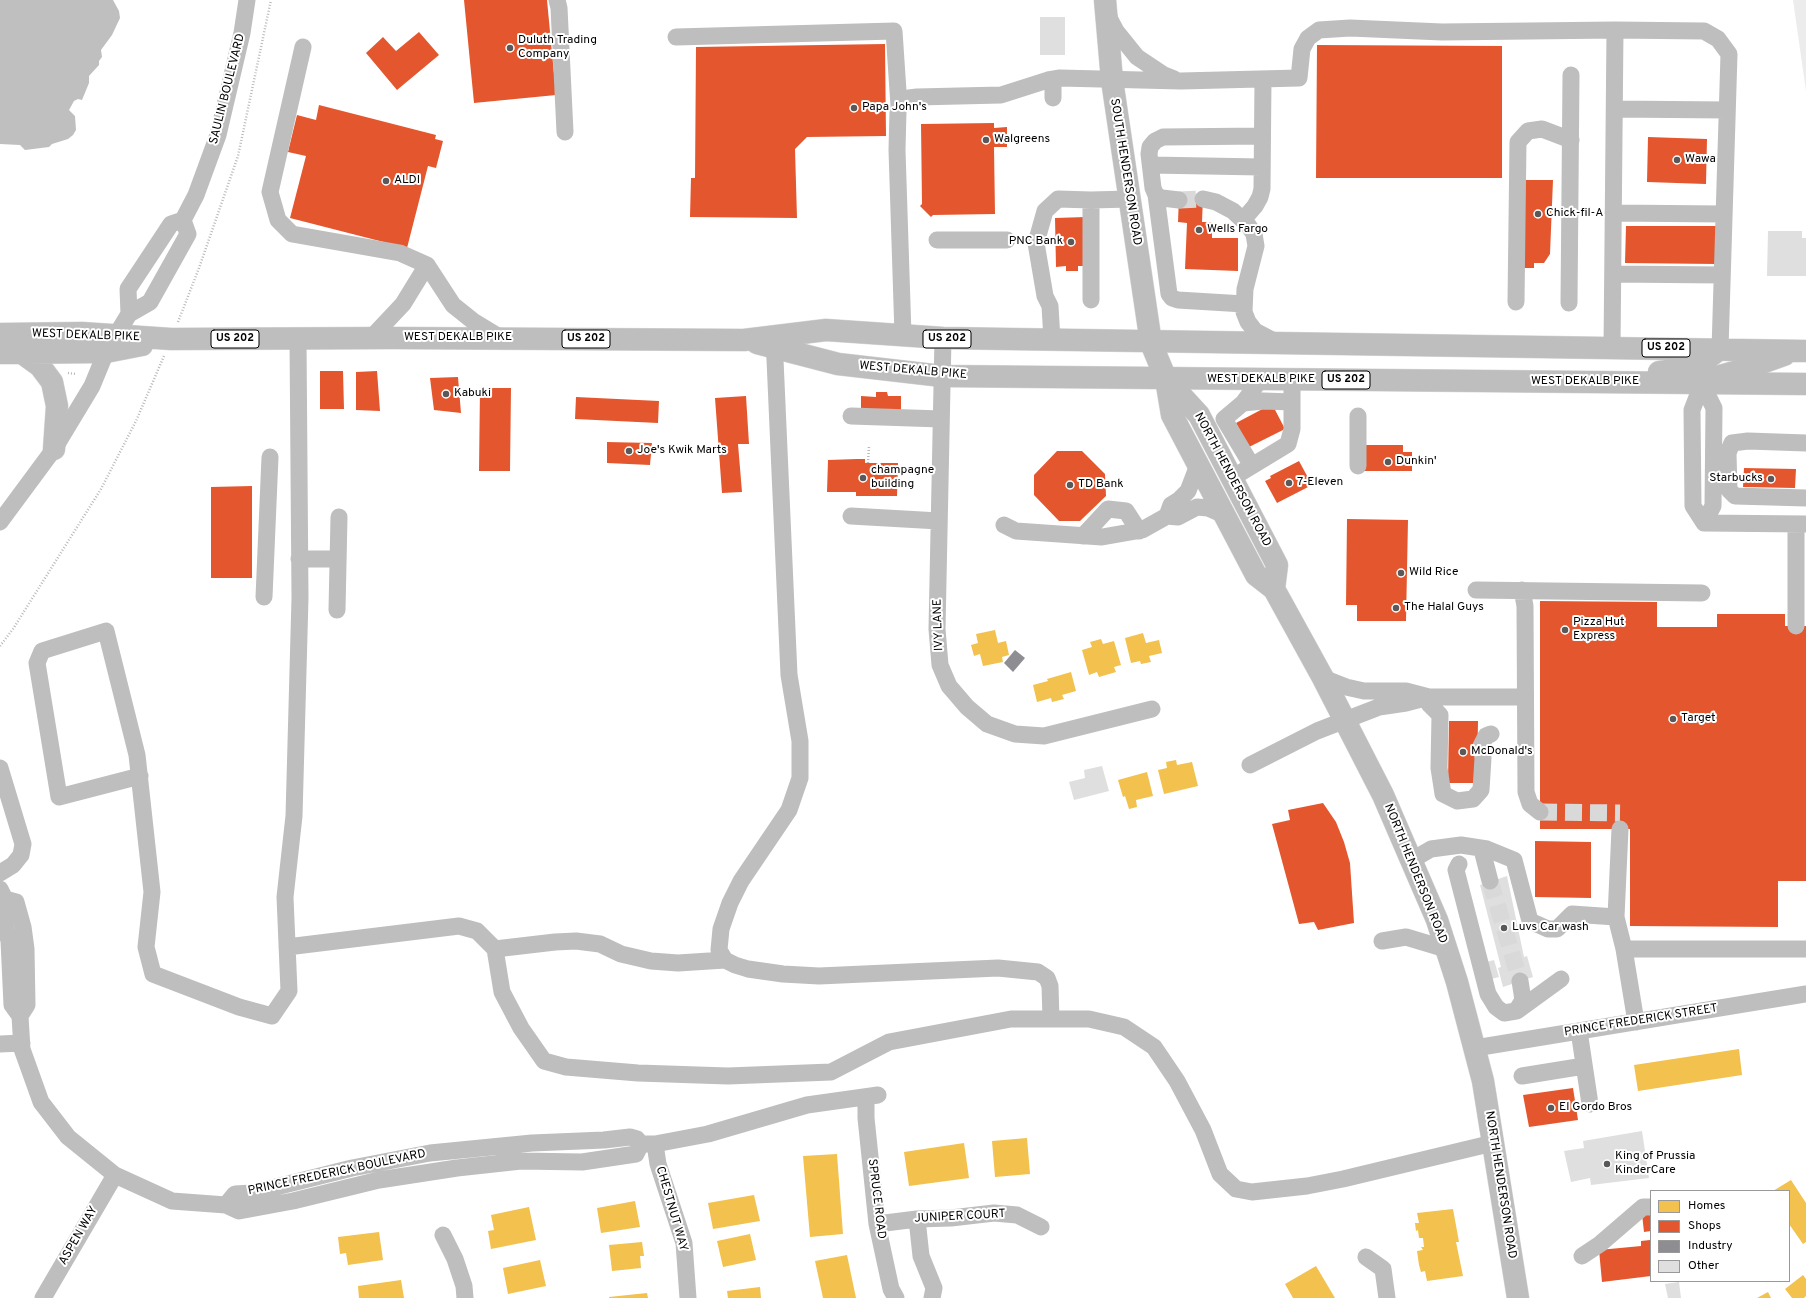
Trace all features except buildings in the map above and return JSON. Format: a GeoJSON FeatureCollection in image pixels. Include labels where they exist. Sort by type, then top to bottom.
{"type":"FeatureCollection","features":[{"type":"Feature","properties":{"kind":"main road","name":"SOUTH HENDERSON ROAD"},"geometry":{"type":"LineString","coordinates":[[1105,5],[1112,80],[1151,343]]}},
{"type":"Feature","properties":{"kind":"main road","name":"WEST DEKALB PIKE"},"geometry":{"type":"LineString","coordinates":[[775,342],[826,330],[943,338],[1151,343],[1801,351]]}},
{"type":"Feature","properties":{"kind":"main road","name":"WEST DEKALB PIKE"},"geometry":{"type":"LineString","coordinates":[[0,334],[82,333],[111,344]]}},
{"type":"Feature","properties":{"kind":"main road","name":"WEST DEKALB PIKE"},"geometry":{"type":"LineString","coordinates":[[0,353],[22,353],[171,339],[501,338],[744,340],[775,342],[838,364],[942,376],[1806,384]]}},
{"type":"Feature","properties":{"kind":"main road","name":"NORTH HENDERSON ROAD"},"geometry":{"type":"LineString","coordinates":[[1151,343],[1166,379],[1172,415],[1256,575],[1274,589],[1323,678],[1383,795],[1437,920],[1457,982],[1483,1081],[1518,1298]]}},
{"type":"Feature","properties":{"kind":"main road"},"geometry":{"type":"LineString","coordinates":[[1596,381],[1697,366],[1720,349]]}},
{"type":"Feature","properties":{"kind":"main road"},"geometry":{"type":"LineString","coordinates":[[1702,384],[1720,374],[1745,369],[1801,351]]}},
{"type":"Feature","properties":{"kind":"main road"},"geometry":{"type":"LineString","coordinates":[[22,353],[40,366],[52,382],[57,406],[54,449]]}},
{"type":"Feature","properties":{"kind":"main road","name":"NORTH HENDERSON ROAD"},"geometry":{"type":"LineString","coordinates":[[1166,379],[1199,415],[1277,565],[1274,589]]}},
{"type":"Feature","properties":{"kind":"street","name":"SAULIN BOULEVARD"},"geometry":{"type":"LineString","coordinates":[[183,220],[196,195],[218,135],[242,33],[247,0]]}},
{"type":"Feature","properties":{"kind":"street"},"geometry":{"type":"LineString","coordinates":[[557,0],[559,8],[565,132]]}},
{"type":"Feature","properties":{"kind":"street"},"geometry":{"type":"LineString","coordinates":[[1105,5],[1116,31],[1137,57],[1164,75],[1182,81]]}},
{"type":"Feature","properties":{"kind":"street"},"geometry":{"type":"LineString","coordinates":[[900,106],[909,98],[917,97],[1001,95],[1053,79],[1182,81],[1299,78],[1302,49],[1308,38],[1319,30],[1350,28],[1442,32],[1615,30],[1704,32],[1718,39],[1729,54],[1720,349]]}},
{"type":"Feature","properties":{"kind":"street"},"geometry":{"type":"LineString","coordinates":[[1612,348],[1615,30]]}},
{"type":"Feature","properties":{"kind":"street"},"geometry":{"type":"LineString","coordinates":[[676,37],[894,31],[900,106],[898,111],[897,150],[902,335]]}},
{"type":"Feature","properties":{"kind":"street"},"geometry":{"type":"LineString","coordinates":[[303,47],[270,192],[278,220],[292,234],[400,253],[427,265],[453,305],[473,321],[501,338]]}},
{"type":"Feature","properties":{"kind":"street"},"geometry":{"type":"LineString","coordinates":[[1569,303],[1571,75]]}},
{"type":"Feature","properties":{"kind":"street"},"geometry":{"type":"LineString","coordinates":[[1053,79],[1053,98]]}},
{"type":"Feature","properties":{"kind":"street"},"geometry":{"type":"LineString","coordinates":[[1243,220],[1255,206],[1262,189],[1263,79]]}},
{"type":"Feature","properties":{"kind":"street"},"geometry":{"type":"LineString","coordinates":[[1614,108],[1727,110]]}},
{"type":"Feature","properties":{"kind":"street"},"geometry":{"type":"LineString","coordinates":[[1516,302],[1518,142],[1528,131],[1542,129],[1571,140]]}},
{"type":"Feature","properties":{"kind":"street"},"geometry":{"type":"LineString","coordinates":[[1244,304],[1178,300],[1172,298],[1169,294],[1153,180],[1150,146],[1155,141],[1163,137],[1262,136]]}},
{"type":"Feature","properties":{"kind":"street"},"geometry":{"type":"LineString","coordinates":[[1052,340],[1056,305],[1045,296],[1036,243],[1045,211],[1058,199],[1091,200],[1128,190],[1153,180],[1261,167]]}},
{"type":"Feature","properties":{"kind":"street"},"geometry":{"type":"LineString","coordinates":[[1153,180],[1162,198],[1179,200]]}},
{"type":"Feature","properties":{"kind":"street"},"geometry":{"type":"LineString","coordinates":[[1203,199],[1225,206],[1243,220],[1254,234],[1256,246],[1245,289],[1244,312],[1248,322],[1255,331],[1264,337],[1282,344]]}},
{"type":"Feature","properties":{"kind":"street"},"geometry":{"type":"LineString","coordinates":[[1090,300],[1091,200]]}},
{"type":"Feature","properties":{"kind":"street"},"geometry":{"type":"LineString","coordinates":[[1613,213],[1724,214]]}},
{"type":"Feature","properties":{"kind":"street"},"geometry":{"type":"LineString","coordinates":[[0,522],[54,449],[92,386],[111,344],[129,314],[150,302],[188,234],[183,220],[171,224],[128,289],[129,314]]}},
{"type":"Feature","properties":{"kind":"street"},"geometry":{"type":"LineString","coordinates":[[937,240],[1007,240]]}},
{"type":"Feature","properties":{"kind":"street"},"geometry":{"type":"LineString","coordinates":[[370,338],[403,304],[427,265]]}},
{"type":"Feature","properties":{"kind":"street"},"geometry":{"type":"LineString","coordinates":[[1613,274],[1722,275]]}},
{"type":"Feature","properties":{"kind":"street"},"geometry":{"type":"LineString","coordinates":[[140,776],[59,798],[37,662],[42,651],[106,631],[137,755],[140,776],[152,892],[146,947],[153,974],[240,1007],[272,1016],[289,991],[285,897],[294,816],[299,559],[298,338]]}},
{"type":"Feature","properties":{"kind":"street","name":"IVY LANE"},"geometry":{"type":"LineString","coordinates":[[943,338],[937,629],[940,664],[950,686],[966,708],[987,724],[1015,734],[1044,736],[1152,709]]}},
{"type":"Feature","properties":{"kind":"street"},"geometry":{"type":"LineString","coordinates":[[725,960],[719,950],[721,929],[730,903],[741,881],[789,810],[800,778],[800,741],[789,675],[775,342]]}},
{"type":"Feature","properties":{"kind":"street"},"geometry":{"type":"LineString","coordinates":[[1252,466],[1224,419],[1243,403],[1260,380]]}},
{"type":"Feature","properties":{"kind":"street"},"geometry":{"type":"LineString","coordinates":[[1232,478],[1288,444],[1292,429],[1292,380]]}},
{"type":"Feature","properties":{"kind":"street"},"geometry":{"type":"LineString","coordinates":[[1702,384],[1692,410],[1693,506],[1704,523],[1801,524],[1796,626]]}},
{"type":"Feature","properties":{"kind":"street"},"geometry":{"type":"LineString","coordinates":[[1243,403],[1263,401],[1292,402]]}},
{"type":"Feature","properties":{"kind":"street"},"geometry":{"type":"LineString","coordinates":[[851,416],[941,419]]}},
{"type":"Feature","properties":{"kind":"street"},"geometry":{"type":"LineString","coordinates":[[1358,416],[1358,466]]}},
{"type":"Feature","properties":{"kind":"street"},"geometry":{"type":"LineString","coordinates":[[1806,443],[1748,441],[1732,443],[1728,453],[1729,490],[1735,496],[1806,498]]}},
{"type":"Feature","properties":{"kind":"street"},"geometry":{"type":"LineString","coordinates":[[264,597],[270,457]]}},
{"type":"Feature","properties":{"kind":"street"},"geometry":{"type":"LineString","coordinates":[[1168,516],[1171,505],[1179,500],[1188,491],[1198,465]]}},
{"type":"Feature","properties":{"kind":"street"},"geometry":{"type":"LineString","coordinates":[[1004,525],[1016,531],[1102,537],[1139,531],[1168,516],[1178,517],[1192,509],[1202,507],[1224,514]]}},
{"type":"Feature","properties":{"kind":"street"},"geometry":{"type":"LineString","coordinates":[[1082,536],[1108,509],[1126,511],[1139,531]]}},
{"type":"Feature","properties":{"kind":"street"},"geometry":{"type":"LineString","coordinates":[[851,516],[939,521]]}},
{"type":"Feature","properties":{"kind":"street"},"geometry":{"type":"LineString","coordinates":[[337,610],[339,517]]}},
{"type":"Feature","properties":{"kind":"street"},"geometry":{"type":"LineString","coordinates":[[299,559],[338,559]]}},
{"type":"Feature","properties":{"kind":"street"},"geometry":{"type":"LineString","coordinates":[[1476,590],[1702,593]]}},
{"type":"Feature","properties":{"kind":"street"},"geometry":{"type":"LineString","coordinates":[[1522,590],[1525,606],[1526,792],[1530,804],[1540,812]]}},
{"type":"Feature","properties":{"kind":"street"},"geometry":{"type":"LineString","coordinates":[[1323,678],[1364,691],[1406,691],[1429,700],[1440,715],[1439,768],[1443,794],[1457,801],[1473,799],[1481,790],[1483,758],[1481,746],[1486,736],[1491,734]]}},
{"type":"Feature","properties":{"kind":"street"},"geometry":{"type":"LineString","coordinates":[[1250,765],[1317,731],[1386,705],[1429,700],[1525,697]]}},
{"type":"Feature","properties":{"kind":"street"},"geometry":{"type":"LineString","coordinates":[[0,768],[23,844],[21,855],[13,865],[0,873]]}},
{"type":"Feature","properties":{"kind":"street"},"geometry":{"type":"LineString","coordinates":[[1620,829],[1616,917],[1624,948],[1636,1022]]}},
{"type":"Feature","properties":{"kind":"street"},"geometry":{"type":"LineString","coordinates":[[1412,860],[1431,849],[1461,845],[1482,850],[1488,849],[1514,860],[1530,920],[1548,929],[1557,929],[1572,914],[1616,917]]}},
{"type":"Feature","properties":{"kind":"street"},"geometry":{"type":"LineString","coordinates":[[1482,850],[1490,881]]}},
{"type":"Feature","properties":{"kind":"street"},"geometry":{"type":"LineString","coordinates":[[1412,860],[1430,861],[1443,857],[1454,858],[1464,868],[1495,983],[1494,1004],[1496,1007],[1504,1013],[1516,1011],[1562,979]]}},
{"type":"Feature","properties":{"kind":"street","name":"PRINCE FREDERICK BOULEVARD"},"geometry":{"type":"LineString","coordinates":[[3,894],[0,907],[9,942],[12,1005],[20,1016],[22,1049],[41,1102],[68,1137],[115,1175],[172,1201],[226,1205],[239,1211],[293,1201],[379,1180],[457,1168],[521,1161],[582,1162],[636,1154],[648,1144],[708,1134],[807,1105],[872,1097]]}},
{"type":"Feature","properties":{"kind":"street"},"geometry":{"type":"LineString","coordinates":[[287,947],[459,926],[477,931],[495,949],[502,992],[521,1028],[544,1061],[566,1067],[638,1073],[728,1076],[831,1072],[889,1042],[1011,1019],[1088,1019],[1124,1027],[1154,1048],[1177,1081],[1203,1130],[1220,1174],[1236,1189],[1252,1192],[1307,1186],[1493,1144]]}},
{"type":"Feature","properties":{"kind":"street"},"geometry":{"type":"LineString","coordinates":[[1382,941],[1406,937],[1446,949]]}},
{"type":"Feature","properties":{"kind":"street"},"geometry":{"type":"LineString","coordinates":[[495,949],[576,941],[600,944],[621,954],[651,962],[678,963],[725,960],[748,969],[819,976],[998,968],[1038,972],[1047,978],[1050,986],[1051,1019]]}},
{"type":"Feature","properties":{"kind":"street"},"geometry":{"type":"LineString","coordinates":[[1624,948],[1806,950]]}},
{"type":"Feature","properties":{"kind":"street"},"geometry":{"type":"LineString","coordinates":[[1516,1011],[1523,1000],[1520,981]]}},
{"type":"Feature","properties":{"kind":"street","name":"PRINCE FREDERICK STREET"},"geometry":{"type":"LineString","coordinates":[[1475,1048],[1806,994]]}},
{"type":"Feature","properties":{"kind":"street"},"geometry":{"type":"LineString","coordinates":[[1579,1032],[1590,1104]]}},
{"type":"Feature","properties":{"kind":"street"},"geometry":{"type":"LineString","coordinates":[[0,1044],[22,1043]]}},
{"type":"Feature","properties":{"kind":"street"},"geometry":{"type":"LineString","coordinates":[[1522,1076],[1584,1066]]}},
{"type":"Feature","properties":{"kind":"street","name":"SPRUCE ROAD"},"geometry":{"type":"LineString","coordinates":[[872,1097],[866,1118],[877,1224],[892,1290],[896,1298]]}},
{"type":"Feature","properties":{"kind":"street","name":"CHESTNUT WAY"},"geometry":{"type":"LineString","coordinates":[[648,1144],[658,1164],[684,1243],[688,1298]]}},
{"type":"Feature","properties":{"kind":"street","name":"ASPEN WAY"},"geometry":{"type":"LineString","coordinates":[[43,1298],[115,1175]]}},
{"type":"Feature","properties":{"kind":"street"},"geometry":{"type":"LineString","coordinates":[[1582,1256],[1600,1244],[1643,1207],[1650,1207]]}},
{"type":"Feature","properties":{"kind":"street","name":"JUNIPER COURT"},"geometry":{"type":"LineString","coordinates":[[877,1224],[917,1218],[951,1218],[994,1213],[1017,1215],[1041,1228]]}},
{"type":"Feature","properties":{"kind":"street"},"geometry":{"type":"LineString","coordinates":[[917,1218],[921,1256],[934,1288],[932,1298]]}},
{"type":"Feature","properties":{"kind":"street"},"geometry":{"type":"LineString","coordinates":[[443,1235],[455,1259],[464,1286],[465,1298]]}},
{"type":"Feature","properties":{"kind":"street"},"geometry":{"type":"LineString","coordinates":[[1366,1257],[1383,1269],[1387,1298]]}},
{"type":"Feature","properties":{"kind":"path"},"geometry":{"type":"LineString","coordinates":[[868,463],[869,445]]}},
{"type":"Feature","properties":{"kind":"path"},"geometry":{"type":"LineString","coordinates":[[0,646],[13,629],[101,489]]}},
{"type":"Feature","properties":{"kind":"shaded area"},"geometry":{"type":"Polygon","coordinates":[[[0,0],[113,0],[119,11],[120,18],[112,35],[101,50],[102,57],[99,61],[99,65],[89,76],[89,83],[82,100],[78,99],[74,101],[69,110],[75,116],[76,130],[68,139],[52,144],[49,147],[25,150],[20,145],[0,144],[0,0]]]}},
{"type":"Feature","properties":{"kind":"shaded area"},"geometry":{"type":"Polygon","coordinates":[[[1793,0],[1806,0],[1806,91],[1793,0]]]}},
{"type":"Feature","properties":{"kind":"tunnel"},"geometry":{"type":"LineString","coordinates":[[1179,200],[1203,199]]}},
{"type":"Feature","properties":{"kind":"tunnel"},"geometry":{"type":"LineString","coordinates":[[1540,812],[1620,813]]}},
{"type":"Feature","properties":{"kind":"tunnel"},"geometry":{"type":"LineString","coordinates":[[1490,881],[1520,981]]}},
{"type":"Feature","properties":{"kind":"place","name":"Duluth Trading Company"},"geometry":{"type":"Point","coordinates":[510,48]}},
{"type":"Feature","properties":{"kind":"place","name":"Papa John's"},"geometry":{"type":"Point","coordinates":[854,108]}},
{"type":"Feature","properties":{"kind":"place","name":"Walgreens"},"geometry":{"type":"Point","coordinates":[986,140]}},
{"type":"Feature","properties":{"kind":"place","name":"Wawa"},"geometry":{"type":"Point","coordinates":[1677,160]}},
{"type":"Feature","properties":{"kind":"place","name":"ALDI"},"geometry":{"type":"Point","coordinates":[386,181]}},
{"type":"Feature","properties":{"kind":"place","name":"Chick-fil-A"},"geometry":{"type":"Point","coordinates":[1538,214]}},
{"type":"Feature","properties":{"kind":"place","name":"Wells Fargo"},"geometry":{"type":"Point","coordinates":[1199,230]}},
{"type":"Feature","properties":{"kind":"place","name":"PNC Bank"},"geometry":{"type":"Point","coordinates":[1071,242]}},
{"type":"Feature","properties":{"kind":"place","name":"Kabuki"},"geometry":{"type":"Point","coordinates":[446,394]}},
{"type":"Feature","properties":{"kind":"place","name":"Joe's Kwik Marts"},"geometry":{"type":"Point","coordinates":[629,451]}},
{"type":"Feature","properties":{"kind":"place","name":"Dunkin'"},"geometry":{"type":"Point","coordinates":[1388,462]}},
{"type":"Feature","properties":{"kind":"place","name":"champagne building"},"geometry":{"type":"Point","coordinates":[863,478]}},
{"type":"Feature","properties":{"kind":"place","name":"Starbucks"},"geometry":{"type":"Point","coordinates":[1771,479]}},
{"type":"Feature","properties":{"kind":"place","name":"7-Eleven"},"geometry":{"type":"Point","coordinates":[1289,483]}},
{"type":"Feature","properties":{"kind":"place","name":"TD Bank"},"geometry":{"type":"Point","coordinates":[1070,485]}},
{"type":"Feature","properties":{"kind":"place","name":"Wild Rice"},"geometry":{"type":"Point","coordinates":[1401,573]}},
{"type":"Feature","properties":{"kind":"place","name":"The Halal Guys"},"geometry":{"type":"Point","coordinates":[1396,608]}},
{"type":"Feature","properties":{"kind":"place","name":"Pizza Hut Express"},"geometry":{"type":"Point","coordinates":[1565,630]}},
{"type":"Feature","properties":{"kind":"place","name":"Target"},"geometry":{"type":"Point","coordinates":[1673,719]}},
{"type":"Feature","properties":{"kind":"place","name":"McDonald's"},"geometry":{"type":"Point","coordinates":[1463,752]}},
{"type":"Feature","properties":{"kind":"place","name":"Luvs Car wash"},"geometry":{"type":"Point","coordinates":[1504,928]}},
{"type":"Feature","properties":{"kind":"place","name":"El Gordo Bros"},"geometry":{"type":"Point","coordinates":[1551,1108]}},
{"type":"Feature","properties":{"kind":"place","name":"King of Prussia KinderCare"},"geometry":{"type":"Point","coordinates":[1607,1164]}}]}
